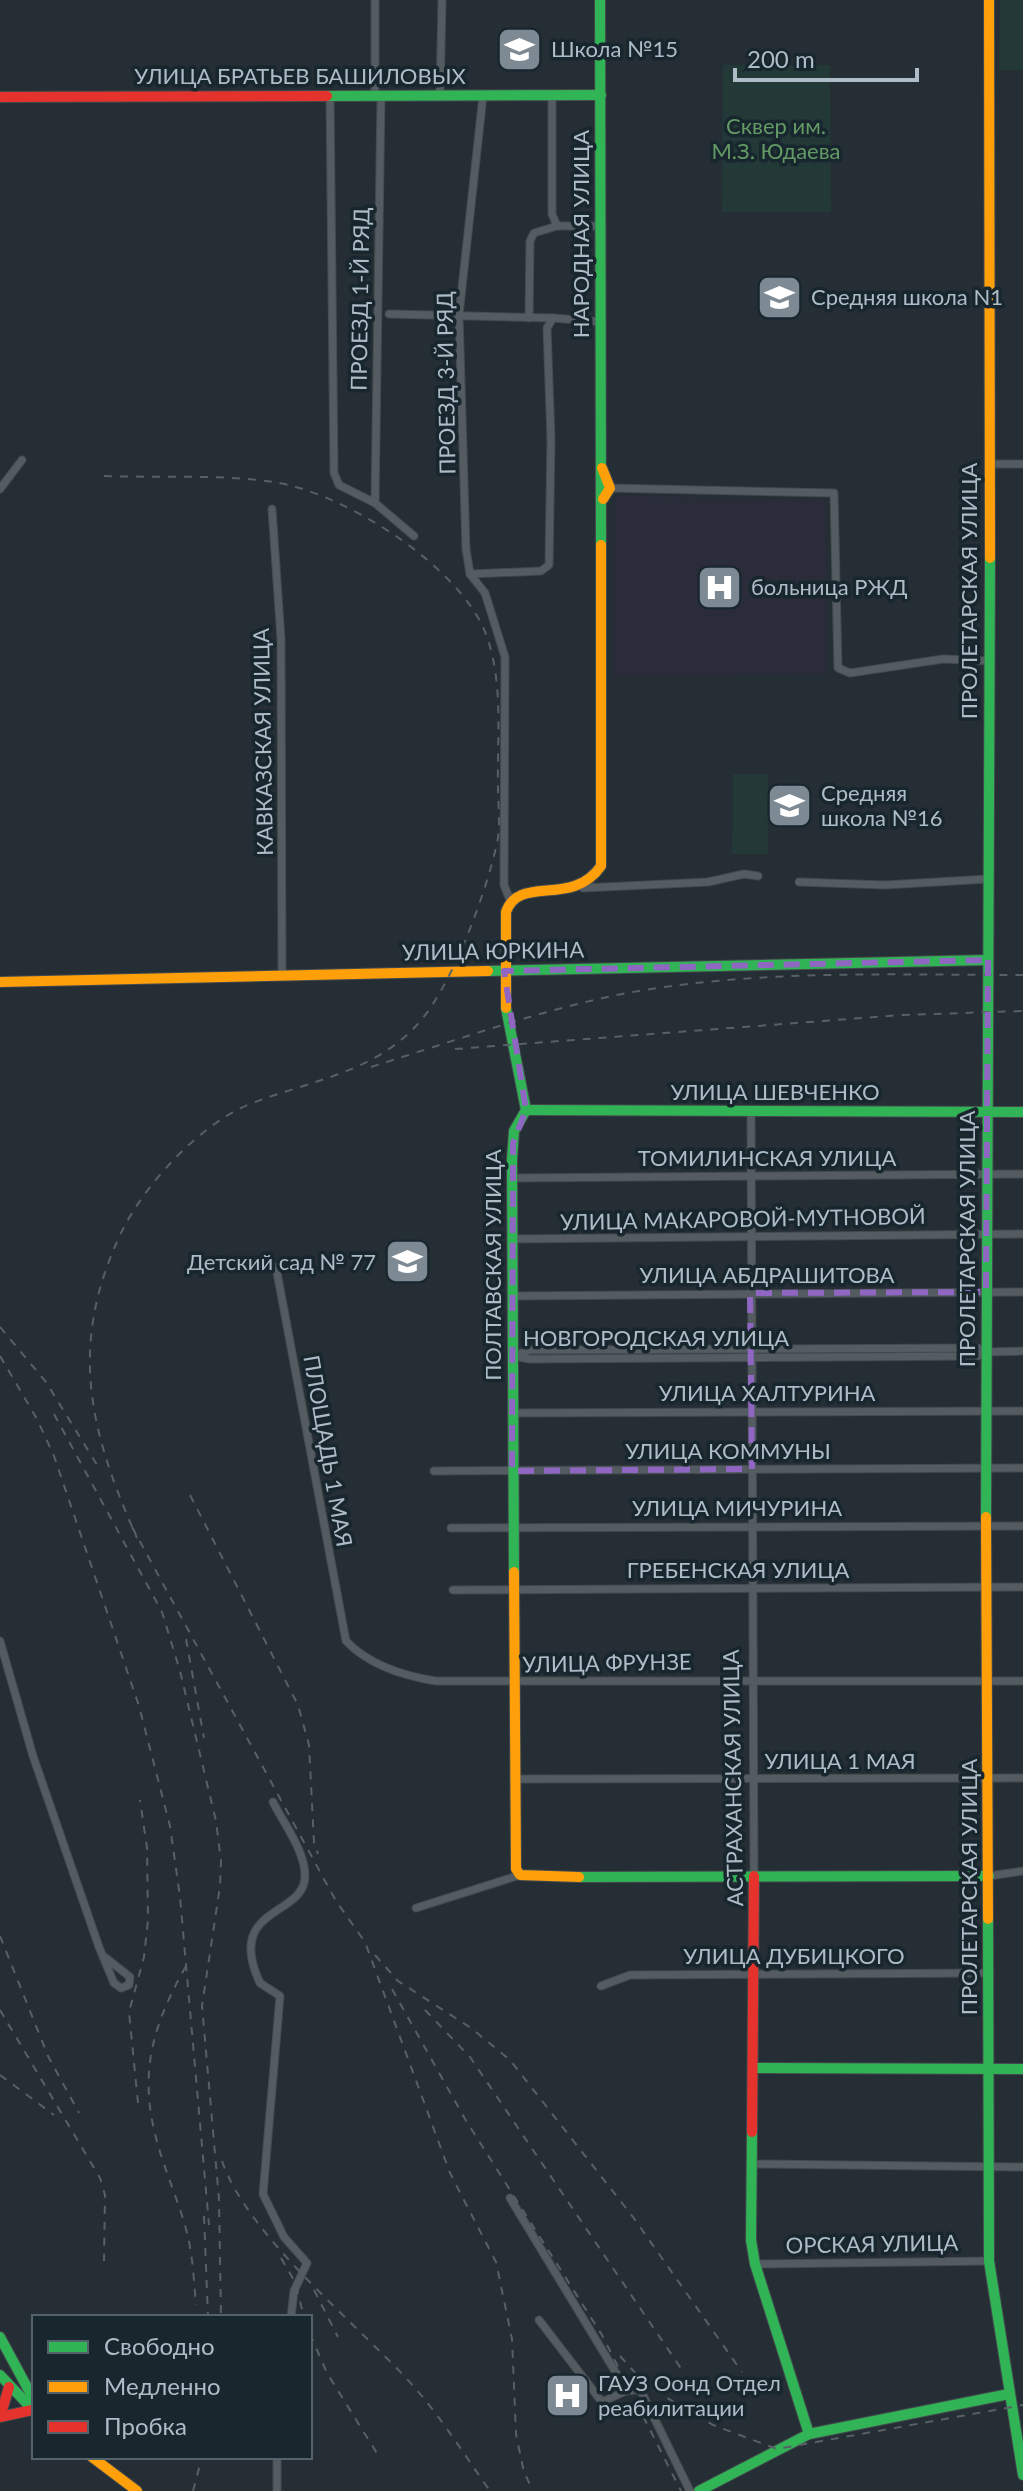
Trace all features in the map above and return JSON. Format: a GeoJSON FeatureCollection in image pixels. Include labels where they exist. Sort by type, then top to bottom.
{"type":"FeatureCollection","features":[{"type":"Feature","properties":{"kind":"main road","name":"НАРОДНАЯ УЛИЦА"},"geometry":{"type":"LineString","coordinates":[[583,888],[594,879],[601,866],[603,499],[599,488],[602,468],[600,0]]}},
{"type":"Feature","properties":{"kind":"main road","name":"ПРОЛЕТАРСКАЯ УЛИЦА"},"geometry":{"type":"LineString","coordinates":[[989,0],[990,661],[985,1175],[991,2068],[989,2261],[1009,2394],[1019,2421],[1023,2475]]}},
{"type":"Feature","properties":{"kind":"main road","name":"УЛИЦА БРАТЬЕВ БАШИЛОВЫХ"},"geometry":{"type":"LineString","coordinates":[[0,97],[601,95]]}},
{"type":"Feature","properties":{"kind":"main road","name":"НАРОДНАЯ УЛИЦА"},"geometry":{"type":"LineString","coordinates":[[602,468],[610,488]]}},
{"type":"Feature","properties":{"kind":"main road"},"geometry":{"type":"LineString","coordinates":[[603,499],[610,488]]}},
{"type":"Feature","properties":{"kind":"main road"},"geometry":{"type":"LineString","coordinates":[[510,900],[529,892],[583,888]]}},
{"type":"Feature","properties":{"kind":"main road","name":"ПОЛТАВСКАЯ УЛИЦА"},"geometry":{"type":"LineString","coordinates":[[510,900],[506,912],[504,971],[507,1012],[526,1110],[514,1131],[511,1239],[515,1863],[520,1875]]}},
{"type":"Feature","properties":{"kind":"main road","name":"УЛИЦА ЮРКИНА"},"geometry":{"type":"LineString","coordinates":[[1,981],[988,960]]}},
{"type":"Feature","properties":{"kind":"main road","name":"УЛИЦА ШЕВЧЕНКО"},"geometry":{"type":"LineString","coordinates":[[526,1110],[1023,1112]]}},
{"type":"Feature","properties":{"kind":"main road"},"geometry":{"type":"LineString","coordinates":[[520,1875],[989,1876]]}},
{"type":"Feature","properties":{"kind":"main road","name":"АСТРАХАНСКАЯ УЛИЦА"},"geometry":{"type":"LineString","coordinates":[[754,1876],[751,2240],[755,2264],[809,2434]]}},
{"type":"Feature","properties":{"kind":"main road"},"geometry":{"type":"LineString","coordinates":[[753,2068],[1023,2069]]}},
{"type":"Feature","properties":{"kind":"main road"},"geometry":{"type":"LineString","coordinates":[[1,2340],[32,2405]]}},
{"type":"Feature","properties":{"kind":"main road"},"geometry":{"type":"LineString","coordinates":[[0,2375],[32,2406]]}},
{"type":"Feature","properties":{"kind":"main road"},"geometry":{"type":"LineString","coordinates":[[0,2417],[9,2387]]}},
{"type":"Feature","properties":{"kind":"main road"},"geometry":{"type":"LineString","coordinates":[[699,2491],[809,2434],[1009,2394]]}},
{"type":"Feature","properties":{"kind":"main road"},"geometry":{"type":"LineString","coordinates":[[0,2417],[32,2407]]}},
{"type":"Feature","properties":{"kind":"main road"},"geometry":{"type":"LineString","coordinates":[[96,2460],[137,2491]]}},
{"type":"Feature","properties":{"kind":"street","name":"ПРОЕЗД 1-Й РЯД"},"geometry":{"type":"LineString","coordinates":[[375,0],[378,96],[375,503]]}},
{"type":"Feature","properties":{"kind":"street"},"geometry":{"type":"LineString","coordinates":[[440,96],[442,0]]}},
{"type":"Feature","properties":{"kind":"street"},"geometry":{"type":"LineString","coordinates":[[330,96],[334,473],[339,485],[375,503],[414,536]]}},
{"type":"Feature","properties":{"kind":"street","name":"ПРОЕЗД 3-Й РЯД"},"geometry":{"type":"LineString","coordinates":[[470,574],[459,315],[483,96]]}},
{"type":"Feature","properties":{"kind":"street"},"geometry":{"type":"LineString","coordinates":[[552,96],[552,214],[557,226]]}},
{"type":"Feature","properties":{"kind":"street"},"geometry":{"type":"LineString","coordinates":[[529,318],[530,241],[534,233],[557,226],[602,226]]}},
{"type":"Feature","properties":{"kind":"street"},"geometry":{"type":"LineString","coordinates":[[389,314],[602,322]]}},
{"type":"Feature","properties":{"kind":"street"},"geometry":{"type":"LineString","coordinates":[[470,574],[541,571],[549,565],[551,425],[547,328],[553,318]]}},
{"type":"Feature","properties":{"kind":"street"},"geometry":{"type":"LineString","coordinates":[[0,489],[22,460]]}},
{"type":"Feature","properties":{"kind":"street"},"geometry":{"type":"LineString","coordinates":[[990,464],[1023,464]]}},
{"type":"Feature","properties":{"kind":"street"},"geometry":{"type":"LineString","coordinates":[[610,488],[834,493],[838,668],[850,673],[943,659],[990,661]]}},
{"type":"Feature","properties":{"kind":"street","name":"КАВКАЗСКАЯ УЛИЦА"},"geometry":{"type":"LineString","coordinates":[[272,509],[281,639],[282,975]]}},
{"type":"Feature","properties":{"kind":"street","name":"ПОЛТАВСКАЯ УЛИЦА"},"geometry":{"type":"LineString","coordinates":[[470,574],[485,593],[505,657],[504,885],[510,900]]}},
{"type":"Feature","properties":{"kind":"street"},"geometry":{"type":"LineString","coordinates":[[583,888],[708,882],[744,874],[758,876]]}},
{"type":"Feature","properties":{"kind":"street"},"geometry":{"type":"LineString","coordinates":[[799,882],[885,885],[988,879]]}},
{"type":"Feature","properties":{"kind":"street","name":"АСТРАХАНСКАЯ УЛИЦА"},"geometry":{"type":"LineString","coordinates":[[751,1112],[754,1876]]}},
{"type":"Feature","properties":{"kind":"street","name":"ТОМИЛИНСКАЯ УЛИЦА"},"geometry":{"type":"LineString","coordinates":[[512,1178],[1023,1174]]}},
{"type":"Feature","properties":{"kind":"street","name":"УЛИЦА МАКАРОВОЙ-МУТНОВОЙ"},"geometry":{"type":"LineString","coordinates":[[511,1239],[1023,1234]]}},
{"type":"Feature","properties":{"kind":"street","name":"ПЛОЩАДЬ 1 МАЯ"},"geometry":{"type":"LineString","coordinates":[[276,1267],[346,1641]]}},
{"type":"Feature","properties":{"kind":"street","name":"УЛИЦА АБДРАШИТОВА"},"geometry":{"type":"LineString","coordinates":[[512,1296],[1023,1292]]}},
{"type":"Feature","properties":{"kind":"street","name":"НОВГОРОДСКАЯ УЛИЦА"},"geometry":{"type":"LineString","coordinates":[[512,1356],[530,1350],[750,1353],[978,1348],[987,1352],[1023,1351]]}},
{"type":"Feature","properties":{"kind":"street","name":"УЛИЦА ХАЛТУРИНА"},"geometry":{"type":"LineString","coordinates":[[512,1413],[1023,1411]]}},
{"type":"Feature","properties":{"kind":"street","name":"УЛИЦА КОММУНЫ"},"geometry":{"type":"LineString","coordinates":[[434,1471],[1023,1468]]}},
{"type":"Feature","properties":{"kind":"street","name":"УЛИЦА МИЧУРИНА"},"geometry":{"type":"LineString","coordinates":[[451,1528],[1023,1526]]}},
{"type":"Feature","properties":{"kind":"street","name":"ГРЕБЕНСКАЯ УЛИЦА"},"geometry":{"type":"LineString","coordinates":[[453,1590],[1023,1587]]}},
{"type":"Feature","properties":{"kind":"street"},"geometry":{"type":"LineString","coordinates":[[0,1641],[33,1756],[99,1947],[106,1958]]}},
{"type":"Feature","properties":{"kind":"street","name":"УЛИЦА ФРУНЗЕ"},"geometry":{"type":"LineString","coordinates":[[346,1641],[364,1656],[415,1678],[514,1682],[1023,1681]]}},
{"type":"Feature","properties":{"kind":"street","name":"УЛИЦА 1 МАЯ"},"geometry":{"type":"LineString","coordinates":[[514,1779],[1023,1778]]}},
{"type":"Feature","properties":{"kind":"street"},"geometry":{"type":"LineString","coordinates":[[273,1802],[299,1851],[305,1875],[298,1897],[265,1917],[255,1928],[252,1941],[257,1977],[280,1996],[263,2194],[284,2237],[307,2263],[294,2291],[291,2315]]}},
{"type":"Feature","properties":{"kind":"street"},"geometry":{"type":"LineString","coordinates":[[989,1876],[1023,1871]]}},
{"type":"Feature","properties":{"kind":"street"},"geometry":{"type":"LineString","coordinates":[[416,1908],[520,1875]]}},
{"type":"Feature","properties":{"kind":"street","name":"УЛИЦА ДУБИЦКОГО"},"geometry":{"type":"LineString","coordinates":[[601,1986],[630,1975],[990,1973]]}},
{"type":"Feature","properties":{"kind":"street"},"geometry":{"type":"LineString","coordinates":[[752,2164],[1023,2167]]}},
{"type":"Feature","properties":{"kind":"street"},"geometry":{"type":"LineString","coordinates":[[510,2198],[627,2391]]}},
{"type":"Feature","properties":{"kind":"street","name":"ОРСКАЯ УЛИЦА"},"geometry":{"type":"LineString","coordinates":[[755,2264],[989,2261]]}},
{"type":"Feature","properties":{"kind":"street"},"geometry":{"type":"LineString","coordinates":[[539,2320],[602,2402],[627,2391],[641,2391],[690,2491]]}},
{"type":"Feature","properties":{"kind":"street"},"geometry":{"type":"LineString","coordinates":[[277,2459],[277,2491]]}},
{"type":"Feature","properties":{"kind":"highlighted area"},"geometry":{"type":"Polygon","coordinates":[[[988,960],[986,1292],[750,1293],[752,1469],[512,1471],[513,1143],[526,1110],[504,971],[988,960]]]}},
{"type":"Feature","properties":{"kind":"shaded area","name":"больница РЖД"},"geometry":{"type":"Polygon","coordinates":[[[615,496],[826,500],[827,674],[613,677],[615,496]]]}},
{"type":"Feature","properties":{"kind":"green space"},"geometry":{"type":"Polygon","coordinates":[[[1000,0],[1023,0],[1023,70],[999,70],[1000,0]]]}},
{"type":"Feature","properties":{"kind":"green space","name":"Сквер им. М.З. Юдаева"},"geometry":{"type":"Polygon","coordinates":[[[723,65],[830,65],[831,212],[722,212],[723,65]]]}},
{"type":"Feature","properties":{"kind":"green space"},"geometry":{"type":"Polygon","coordinates":[[[733,774],[768,774],[768,854],[732,854],[733,774]]]}},
{"type":"Feature","properties":{"kind":"railway"},"geometry":{"type":"LineString","coordinates":[[104,476],[211,477],[274,482],[303,489],[368,519],[431,563],[457,589],[477,616],[493,661],[498,715],[497,843],[466,940],[429,1010],[398,1042],[359,1066],[250,1104],[212,1126],[159,1176],[121,1233],[94,1313],[90,1350],[91,1387],[107,1461],[137,1538]]}},
{"type":"Feature","properties":{"kind":"railway"},"geometry":{"type":"LineString","coordinates":[[371,1067],[559,1009],[672,986],[822,975],[1023,975]]}},
{"type":"Feature","properties":{"kind":"railway"},"geometry":{"type":"LineString","coordinates":[[455,1049],[901,1015],[1023,1011]]}},
{"type":"Feature","properties":{"kind":"railway"},"geometry":{"type":"LineString","coordinates":[[0,1327],[46,1382],[99,1468]]}},
{"type":"Feature","properties":{"kind":"railway"},"geometry":{"type":"LineString","coordinates":[[0,1356],[37,1419],[54,1456],[139,1706],[170,1826],[180,1897],[209,2225]]}},
{"type":"Feature","properties":{"kind":"railway"},"geometry":{"type":"LineString","coordinates":[[54,1414],[162,1612],[180,1671],[216,1821],[221,1861],[220,1886],[202,2006],[219,2199],[221,2315]]}},
{"type":"Feature","properties":{"kind":"railway"},"geometry":{"type":"LineString","coordinates":[[190,1495],[298,1705],[309,1745],[314,1843],[318,1854]]}},
{"type":"Feature","properties":{"kind":"railway"},"geometry":{"type":"LineString","coordinates":[[132,1527],[336,1901],[365,1942],[450,2173],[496,2262],[512,2339],[516,2434],[524,2472],[533,2491]]}},
{"type":"Feature","properties":{"kind":"railway"},"geometry":{"type":"LineString","coordinates":[[186,1639],[204,1738]]}},
{"type":"Feature","properties":{"kind":"railway"},"geometry":{"type":"LineString","coordinates":[[138,2103],[129,2012],[144,1957],[148,1920],[147,1848],[140,1800]]}},
{"type":"Feature","properties":{"kind":"railway"},"geometry":{"type":"LineString","coordinates":[[0,1936],[48,2056],[79,2113]]}},
{"type":"Feature","properties":{"kind":"railway"},"geometry":{"type":"LineString","coordinates":[[375,1955],[398,1981],[471,2028],[510,2060],[633,2217],[742,2372]]}},
{"type":"Feature","properties":{"kind":"railway"},"geometry":{"type":"LineString","coordinates":[[186,1966],[162,2015],[150,2061],[149,2084],[155,2134],[188,2237],[196,2305]]}},
{"type":"Feature","properties":{"kind":"railway"},"geometry":{"type":"LineString","coordinates":[[392,1989],[465,2119],[602,2335],[681,2491]]}},
{"type":"Feature","properties":{"kind":"railway"},"geometry":{"type":"LineString","coordinates":[[0,2010],[100,2178],[105,2195],[104,2261]]}},
{"type":"Feature","properties":{"kind":"railway"},"geometry":{"type":"LineString","coordinates":[[425,2010],[470,2057],[682,2370]]}},
{"type":"Feature","properties":{"kind":"railway"},"geometry":{"type":"LineString","coordinates":[[0,2075],[54,2115]]}},
{"type":"Feature","properties":{"kind":"railway"},"geometry":{"type":"LineString","coordinates":[[222,2161],[254,2218],[303,2275],[418,2391],[490,2491]]}},
{"type":"Feature","properties":{"kind":"railway"},"geometry":{"type":"LineString","coordinates":[[204,2216],[208,2315]]}},
{"type":"Feature","properties":{"kind":"railway"},"geometry":{"type":"LineString","coordinates":[[281,2258],[295,2282],[303,2315]]}},
{"type":"Feature","properties":{"kind":"railway"},"geometry":{"type":"LineString","coordinates":[[314,2290],[338,2337]]}},
{"type":"Feature","properties":{"kind":"railway"},"geometry":{"type":"LineString","coordinates":[[312,2339],[327,2373],[378,2455]]}},
{"type":"Feature","properties":{"kind":"railway"},"geometry":{"type":"LineString","coordinates":[[620,2356],[647,2386],[713,2425],[777,2449],[1023,2405]]}},
{"type":"Feature","properties":{"kind":"railway"},"geometry":{"type":"LineString","coordinates":[[193,2491],[201,2459]]}},
{"type":"Feature","properties":{"kind":"traffic: fast"},"geometry":{"type":"LineString","coordinates":[[600,0],[601,545]]}},
{"type":"Feature","properties":{"kind":"traffic: fast"},"geometry":{"type":"LineString","coordinates":[[327,96],[601,95]]}},
{"type":"Feature","properties":{"kind":"traffic: fast"},"geometry":{"type":"LineString","coordinates":[[986,1517],[990,558]]}},
{"type":"Feature","properties":{"kind":"traffic: fast"},"geometry":{"type":"LineString","coordinates":[[488,971],[988,960]]}},
{"type":"Feature","properties":{"kind":"traffic: fast"},"geometry":{"type":"LineString","coordinates":[[506,1008],[526,1110],[514,1131],[512,1159],[514,1572]]}},
{"type":"Feature","properties":{"kind":"traffic: fast"},"geometry":{"type":"LineString","coordinates":[[526,1110],[1023,1112]]}},
{"type":"Feature","properties":{"kind":"traffic: fast"},"geometry":{"type":"LineString","coordinates":[[579,1877],[989,1876]]}},
{"type":"Feature","properties":{"kind":"traffic: fast"},"geometry":{"type":"LineString","coordinates":[[988,1919],[989,2261],[1023,2475]]}},
{"type":"Feature","properties":{"kind":"traffic: fast"},"geometry":{"type":"LineString","coordinates":[[753,2068],[1023,2069]]}},
{"type":"Feature","properties":{"kind":"traffic: fast"},"geometry":{"type":"LineString","coordinates":[[752,2132],[751,2240],[755,2264],[809,2434]]}},
{"type":"Feature","properties":{"kind":"traffic: fast"},"geometry":{"type":"LineString","coordinates":[[0,2337],[32,2396]]}},
{"type":"Feature","properties":{"kind":"traffic: fast"},"geometry":{"type":"LineString","coordinates":[[0,2375],[32,2409]]}},
{"type":"Feature","properties":{"kind":"traffic: fast"},"geometry":{"type":"LineString","coordinates":[[699,2491],[809,2434],[1009,2394]]}},
{"type":"Feature","properties":{"kind":"traffic: slow"},"geometry":{"type":"LineString","coordinates":[[989,0],[990,558]]}},
{"type":"Feature","properties":{"kind":"traffic: slow"},"geometry":{"type":"LineString","coordinates":[[602,468],[610,488],[603,499]]}},
{"type":"Feature","properties":{"kind":"traffic: slow"},"geometry":{"type":"LineString","coordinates":[[506,1008],[506,912],[513,901],[534,892],[576,886],[601,866],[601,545]]}},
{"type":"Feature","properties":{"kind":"traffic: slow"},"geometry":{"type":"LineString","coordinates":[[0,982],[488,971]]}},
{"type":"Feature","properties":{"kind":"traffic: slow"},"geometry":{"type":"LineString","coordinates":[[986,1517],[988,1919]]}},
{"type":"Feature","properties":{"kind":"traffic: slow"},"geometry":{"type":"LineString","coordinates":[[514,1572],[516,1869],[520,1875],[579,1877]]}},
{"type":"Feature","properties":{"kind":"traffic: slow"},"geometry":{"type":"LineString","coordinates":[[95,2459],[137,2491]]}},
{"type":"Feature","properties":{"kind":"traffic: jam"},"geometry":{"type":"LineString","coordinates":[[0,97],[327,96]]}},
{"type":"Feature","properties":{"kind":"traffic: jam"},"geometry":{"type":"LineString","coordinates":[[752,2132],[754,1876]]}},
{"type":"Feature","properties":{"kind":"traffic: jam"},"geometry":{"type":"LineString","coordinates":[[0,2417],[9,2387]]}},
{"type":"Feature","properties":{"kind":"traffic: jam"},"geometry":{"type":"LineString","coordinates":[[0,2417],[32,2410]]}},
{"type":"Feature","properties":{"kind":"place","name":"Школа №15"},"geometry":{"type":"Point","coordinates":[520,49]}},
{"type":"Feature","properties":{"kind":"place","name":"Средняя школа N1"},"geometry":{"type":"Point","coordinates":[780,297]}},
{"type":"Feature","properties":{"kind":"place","name":"больница РЖД"},"geometry":{"type":"Point","coordinates":[720,587]}},
{"type":"Feature","properties":{"kind":"place","name":"Средняя школа №16"},"geometry":{"type":"Point","coordinates":[790,806]}},
{"type":"Feature","properties":{"kind":"place","name":"Детский сад № 77"},"geometry":{"type":"Point","coordinates":[407,1262]}},
{"type":"Feature","properties":{"kind":"place","name":"ГАУЗ Оонд Отдел реабилитации"},"geometry":{"type":"Point","coordinates":[567,2396]}}]}
